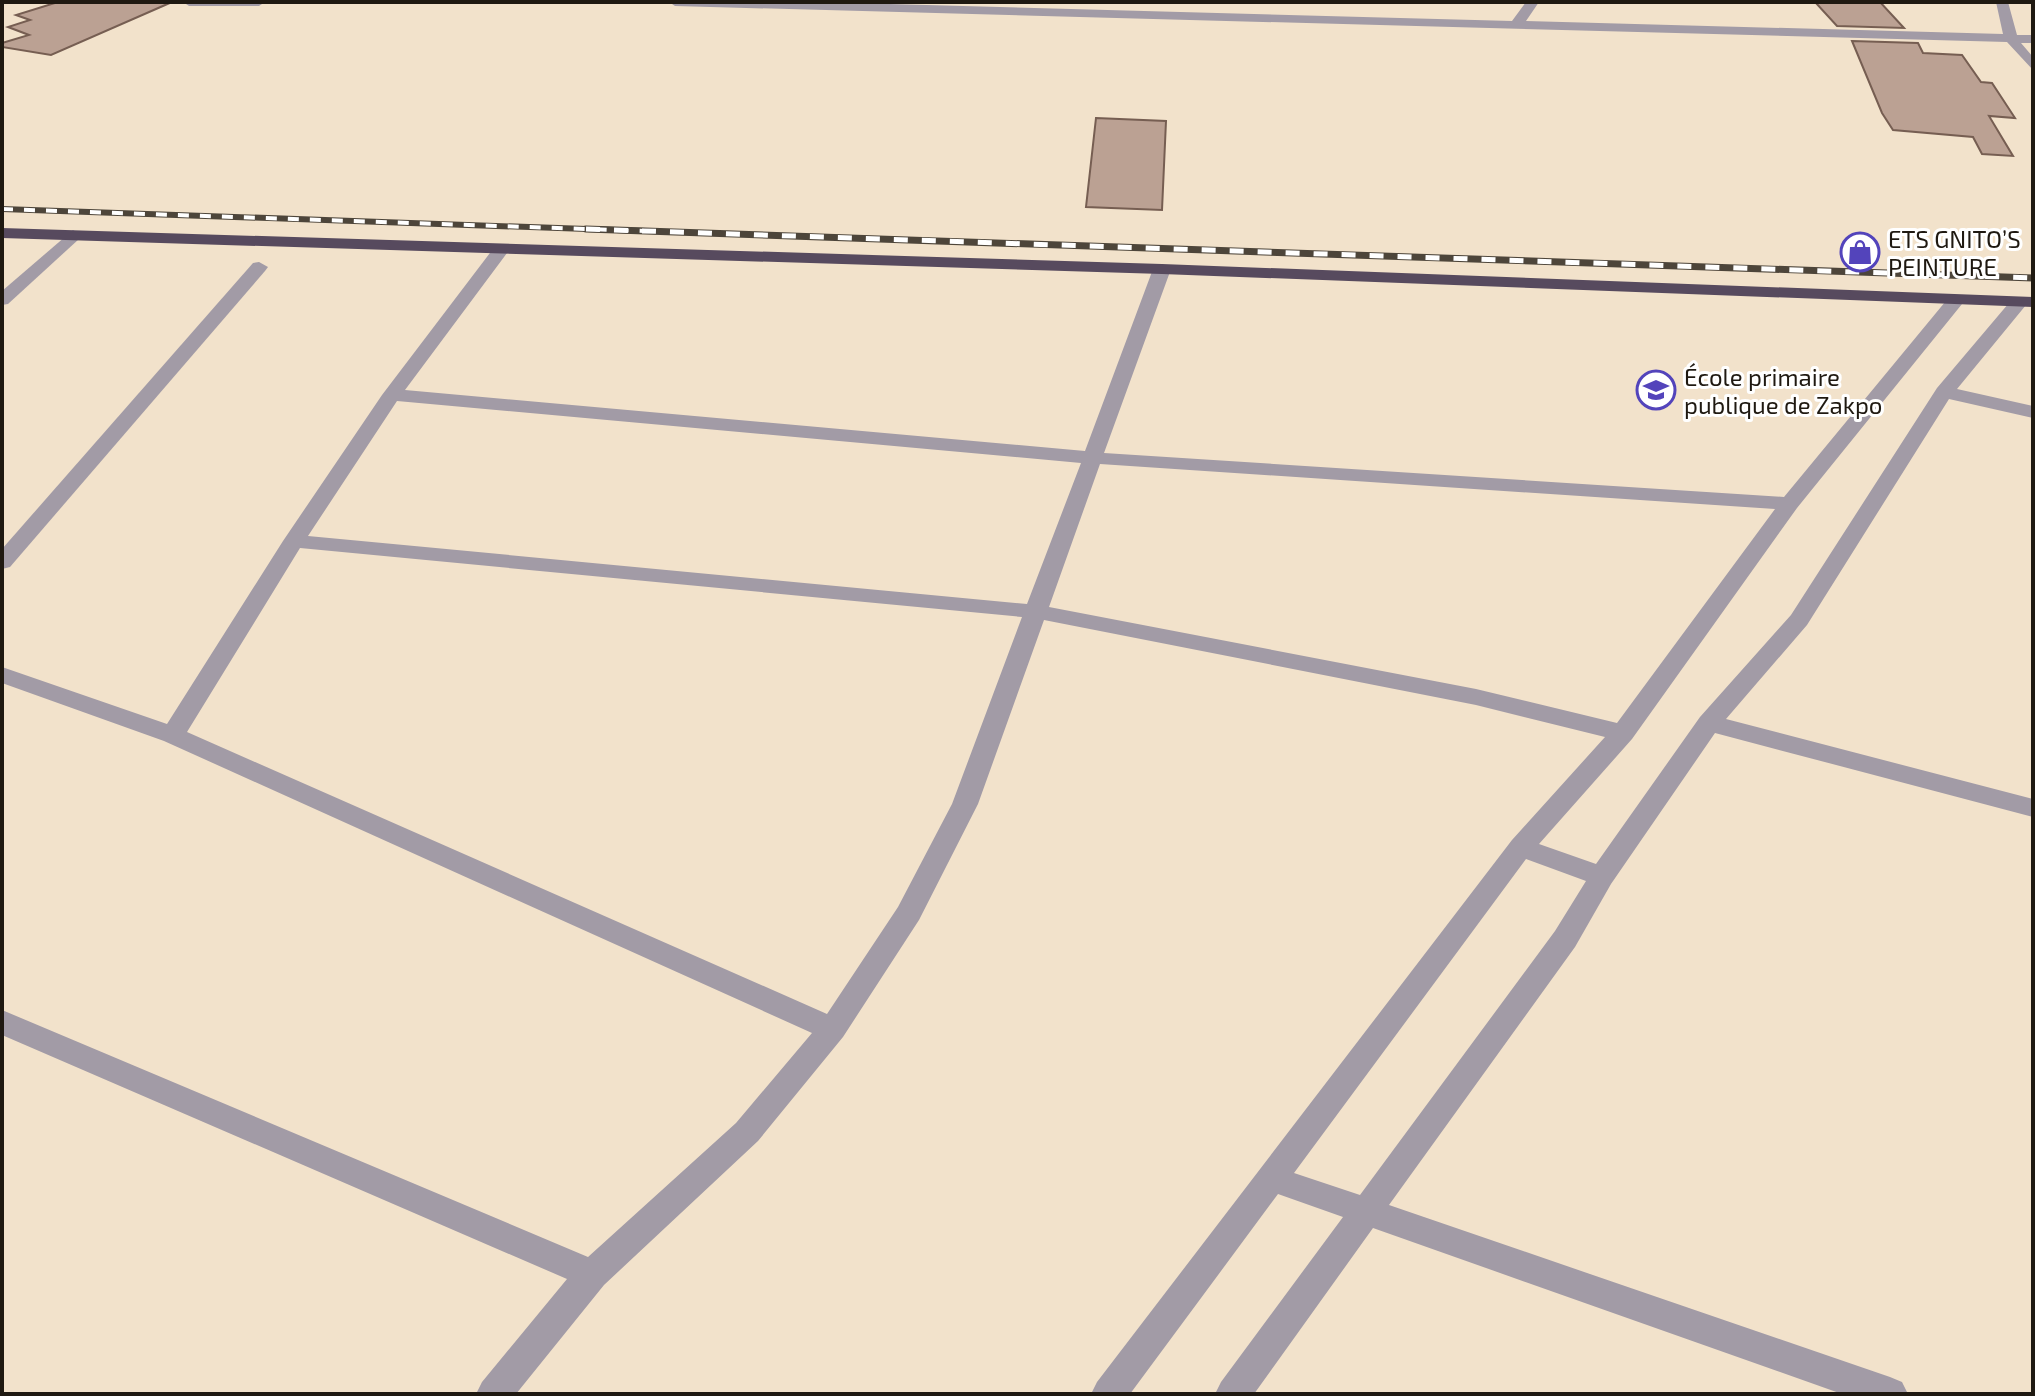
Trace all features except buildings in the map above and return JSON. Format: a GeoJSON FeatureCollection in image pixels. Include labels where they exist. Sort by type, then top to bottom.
{"type":"FeatureCollection","features":[{"type":"Feature","properties":{"kind":"highway"},"geometry":{"type":"LineString","coordinates":[[2,233],[1162,269],[2026,302]]}},
{"type":"Feature","properties":{"kind":"street"},"geometry":{"type":"LineString","coordinates":[[189,2],[259,2]]}},
{"type":"Feature","properties":{"kind":"street"},"geometry":{"type":"LineString","coordinates":[[675,2],[987,6],[2033,39]]}},
{"type":"Feature","properties":{"kind":"street"},"geometry":{"type":"LineString","coordinates":[[1516,25],[1533,2]]}},
{"type":"Feature","properties":{"kind":"street"},"geometry":{"type":"LineString","coordinates":[[2002,2],[2011,39],[2033,66]]}},
{"type":"Feature","properties":{"kind":"street"},"geometry":{"type":"LineString","coordinates":[[2,300],[73,235]]}},
{"type":"Feature","properties":{"kind":"street"},"geometry":{"type":"LineString","coordinates":[[173,735],[294,541],[392,395],[502,249]]}},
{"type":"Feature","properties":{"kind":"street"},"geometry":{"type":"LineString","coordinates":[[2,562],[259,267]]}},
{"type":"Feature","properties":{"kind":"street"},"geometry":{"type":"LineString","coordinates":[[494,1394],[592,1274],[747,1132],[833,1029],[909,913],[965,804],[1095,458],[1162,269]]}},
{"type":"Feature","properties":{"kind":"street"},"geometry":{"type":"LineString","coordinates":[[1109,1394],[1521,847],[1623,733],[1790,504],[1956,300]]}},
{"type":"Feature","properties":{"kind":"street"},"geometry":{"type":"LineString","coordinates":[[1233,1394],[1565,939],[1602,877],[1709,723],[1799,620],[1944,392],[2026,302]]}},
{"type":"Feature","properties":{"kind":"street"},"geometry":{"type":"LineString","coordinates":[[1944,392],[2033,412]]}},
{"type":"Feature","properties":{"kind":"street"},"geometry":{"type":"LineString","coordinates":[[392,395],[1095,458],[1790,504]]}},
{"type":"Feature","properties":{"kind":"street"},"geometry":{"type":"LineString","coordinates":[[294,541],[1038,612],[1476,697],[1623,733]]}},
{"type":"Feature","properties":{"kind":"street"},"geometry":{"type":"LineString","coordinates":[[2,675],[173,735],[833,1029]]}},
{"type":"Feature","properties":{"kind":"street"},"geometry":{"type":"LineString","coordinates":[[1709,723],[2033,808]]}},
{"type":"Feature","properties":{"kind":"street"},"geometry":{"type":"LineString","coordinates":[[1521,847],[1602,877]]}},
{"type":"Feature","properties":{"kind":"street"},"geometry":{"type":"LineString","coordinates":[[2,1022],[592,1274]]}},
{"type":"Feature","properties":{"kind":"street"},"geometry":{"type":"LineString","coordinates":[[1273,1179],[1890,1394]]}},
{"type":"Feature","properties":{"kind":"railway"},"geometry":{"type":"LineString","coordinates":[[2,209],[639,231]]}},
{"type":"Feature","properties":{"kind":"railway"},"geometry":{"type":"LineString","coordinates":[[586,229],[639,231]]}},
{"type":"Feature","properties":{"kind":"railway"},"geometry":{"type":"LineString","coordinates":[[639,231],[2033,278]]}},
{"type":"Feature","properties":{"kind":"railway"},"geometry":{"type":"LineString","coordinates":[[639,231],[645,231]]}},
{"type":"Feature","properties":{"kind":"place","name":"ETS GNITO’S PEINTURE"},"geometry":{"type":"Point","coordinates":[1860,252]}},
{"type":"Feature","properties":{"kind":"place","name":"École primaire publique de Zakpo"},"geometry":{"type":"Point","coordinates":[1656,390]}}]}
